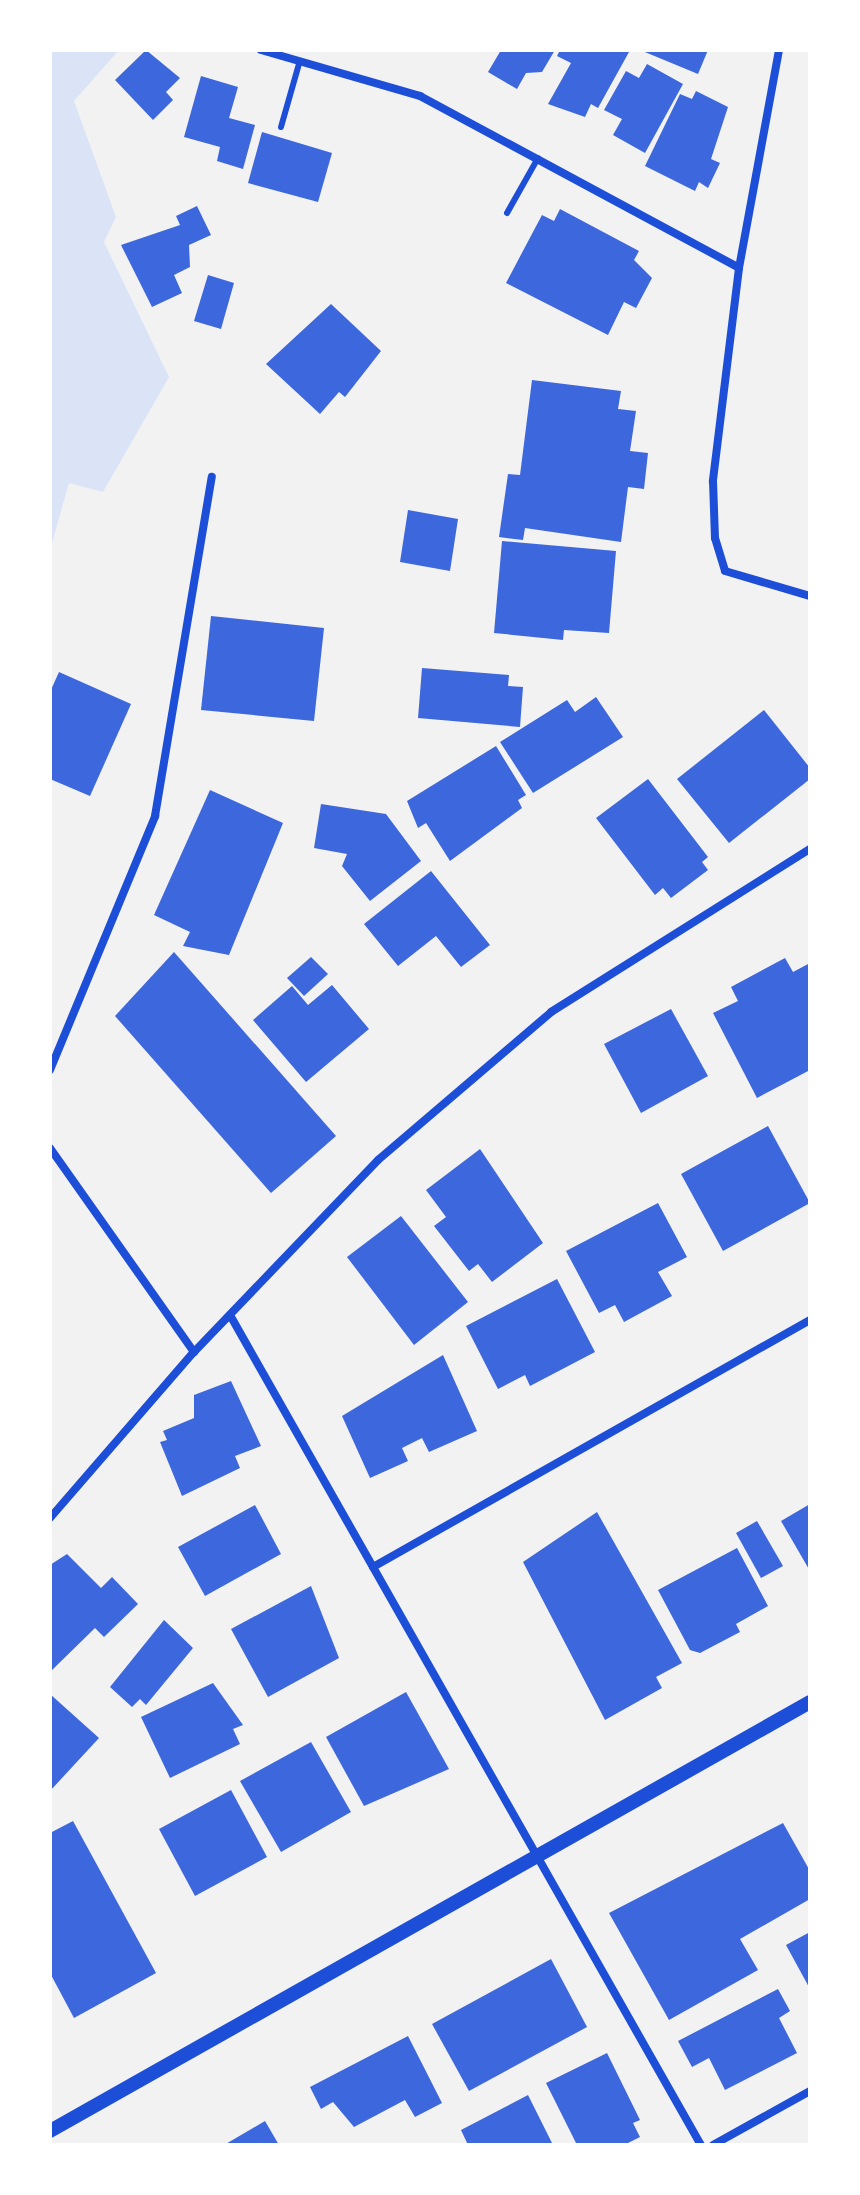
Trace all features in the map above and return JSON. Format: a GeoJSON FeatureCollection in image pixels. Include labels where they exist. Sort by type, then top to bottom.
{"type":"FeatureCollection","features":[{"type":"Feature","properties":{"kind":"street"},"geometry":{"type":"LineString","coordinates":[[261,50],[299,64],[420,96],[739,268]]}},
{"type":"Feature","properties":{"kind":"street"},"geometry":{"type":"LineString","coordinates":[[779,50],[739,268],[713,481],[715,538],[725,571],[810,596]]}},
{"type":"Feature","properties":{"kind":"street"},"geometry":{"type":"LineString","coordinates":[[50,1070],[155,816],[212,477]]}},
{"type":"Feature","properties":{"kind":"street"},"geometry":{"type":"LineString","coordinates":[[50,1518],[194,1352],[378,1160],[551,1012],[810,849]]}},
{"type":"Feature","properties":{"kind":"street"},"geometry":{"type":"LineString","coordinates":[[50,1148],[194,1352]]}},
{"type":"Feature","properties":{"kind":"street"},"geometry":{"type":"LineString","coordinates":[[230,1315],[534,1858],[701,2145]]}},
{"type":"Feature","properties":{"kind":"street"},"geometry":{"type":"LineString","coordinates":[[373,1567],[810,1320]]}},
{"type":"Feature","properties":{"kind":"street"},"geometry":{"type":"LineString","coordinates":[[50,2131],[810,1702]]}},
{"type":"Feature","properties":{"kind":"street"},"geometry":{"type":"LineString","coordinates":[[713,2145],[810,2091]]}},
{"type":"Feature","properties":{"kind":"lane"},"geometry":{"type":"LineString","coordinates":[[281,127],[299,64]]}},
{"type":"Feature","properties":{"kind":"lane"},"geometry":{"type":"LineString","coordinates":[[507,213],[538,158]]}},
{"type":"Feature","properties":{"kind":"shaded area"},"geometry":{"type":"Polygon","coordinates":[[[50,50],[119,50],[74,101],[116,217],[104,242],[169,377],[103,492],[69,483],[50,550],[50,50]]]}},
{"type":"Feature","properties":{"kind":"building"},"geometry":{"type":"Polygon","coordinates":[[[146,50],[180,78],[166,92],[173,100],[153,120],[115,80],[146,50]]]}},
{"type":"Feature","properties":{"kind":"building"},"geometry":{"type":"Polygon","coordinates":[[[501,50],[555,50],[542,72],[526,73],[517,89],[488,72],[501,50]]]}},
{"type":"Feature","properties":{"kind":"building"},"geometry":{"type":"Polygon","coordinates":[[[560,50],[629,52],[598,108],[591,104],[585,117],[548,104],[571,63],[557,56],[560,50]]]}},
{"type":"Feature","properties":{"kind":"building"},"geometry":{"type":"Polygon","coordinates":[[[640,50],[708,50],[698,74],[640,50]]]}},
{"type":"Feature","properties":{"kind":"building"},"geometry":{"type":"Polygon","coordinates":[[[647,64],[683,84],[645,153],[613,135],[622,119],[604,110],[626,71],[639,78],[647,64]]]}},
{"type":"Feature","properties":{"kind":"building"},"geometry":{"type":"Polygon","coordinates":[[[201,76],[238,87],[229,118],[255,125],[243,169],[217,161],[220,147],[184,137],[201,76]]]}},
{"type":"Feature","properties":{"kind":"building"},"geometry":{"type":"Polygon","coordinates":[[[696,91],[728,107],[711,159],[720,163],[708,188],[699,182],[695,191],[645,166],[680,94],[692,99],[696,91]]]}},
{"type":"Feature","properties":{"kind":"building"},"geometry":{"type":"Polygon","coordinates":[[[262,132],[332,153],[318,202],[248,183],[262,132]]]}},
{"type":"Feature","properties":{"kind":"building"},"geometry":{"type":"Polygon","coordinates":[[[197,206],[211,235],[189,245],[190,267],[174,275],[182,293],[152,307],[121,245],[180,225],[176,216],[197,206]]]}},
{"type":"Feature","properties":{"kind":"building"},"geometry":{"type":"Polygon","coordinates":[[[560,209],[639,251],[634,260],[652,278],[636,308],[624,302],[608,335],[506,283],[542,215],[554,221],[560,209]]]}},
{"type":"Feature","properties":{"kind":"building"},"geometry":{"type":"Polygon","coordinates":[[[208,275],[234,283],[221,329],[194,321],[208,275]]]}},
{"type":"Feature","properties":{"kind":"building"},"geometry":{"type":"Polygon","coordinates":[[[331,304],[381,351],[345,397],[339,392],[320,414],[266,364],[331,304]]]}},
{"type":"Feature","properties":{"kind":"building"},"geometry":{"type":"Polygon","coordinates":[[[532,380],[621,391],[618,409],[636,411],[630,451],[648,453],[644,489],[628,487],[621,542],[525,528],[523,540],[499,537],[508,474],[520,475],[532,380]]]}},
{"type":"Feature","properties":{"kind":"building"},"geometry":{"type":"Polygon","coordinates":[[[408,510],[458,519],[450,571],[400,562],[408,510]]]}},
{"type":"Feature","properties":{"kind":"building"},"geometry":{"type":"Polygon","coordinates":[[[502,541],[616,551],[609,633],[564,630],[563,640],[494,633],[502,541]]]}},
{"type":"Feature","properties":{"kind":"building"},"geometry":{"type":"Polygon","coordinates":[[[211,616],[324,628],[314,721],[201,710],[211,616]]]}},
{"type":"Feature","properties":{"kind":"building"},"geometry":{"type":"Polygon","coordinates":[[[422,668],[509,675],[508,686],[523,687],[520,727],[418,718],[422,668]]]}},
{"type":"Feature","properties":{"kind":"building"},"geometry":{"type":"Polygon","coordinates":[[[59,672],[131,704],[90,796],[50,779],[50,692],[59,672]]]}},
{"type":"Feature","properties":{"kind":"building"},"geometry":{"type":"Polygon","coordinates":[[[596,697],[623,737],[533,793],[500,742],[567,700],[575,712],[596,697]]]}},
{"type":"Feature","properties":{"kind":"building"},"geometry":{"type":"Polygon","coordinates":[[[764,710],[810,768],[810,779],[729,843],[677,779],[764,710]]]}},
{"type":"Feature","properties":{"kind":"building"},"geometry":{"type":"Polygon","coordinates":[[[496,746],[526,795],[518,800],[522,808],[450,861],[426,823],[418,828],[407,801],[496,746]]]}},
{"type":"Feature","properties":{"kind":"building"},"geometry":{"type":"Polygon","coordinates":[[[648,779],[708,857],[702,862],[708,870],[671,898],[663,888],[655,895],[596,818],[648,779]]]}},
{"type":"Feature","properties":{"kind":"building"},"geometry":{"type":"Polygon","coordinates":[[[210,790],[283,823],[229,955],[183,946],[190,932],[154,915],[210,790]]]}},
{"type":"Feature","properties":{"kind":"building"},"geometry":{"type":"Polygon","coordinates":[[[321,804],[386,814],[421,861],[370,901],[342,866],[347,854],[314,848],[321,804]]]}},
{"type":"Feature","properties":{"kind":"building"},"geometry":{"type":"Polygon","coordinates":[[[431,871],[490,945],[461,967],[436,936],[398,966],[364,924],[431,871]]]}},
{"type":"Feature","properties":{"kind":"building"},"geometry":{"type":"Polygon","coordinates":[[[174,952],[336,1136],[271,1193],[115,1016],[174,952]]]}},
{"type":"Feature","properties":{"kind":"building"},"geometry":{"type":"Polygon","coordinates":[[[311,957],[328,974],[304,996],[287,978],[311,957]]]}},
{"type":"Feature","properties":{"kind":"building"},"geometry":{"type":"Polygon","coordinates":[[[785,958],[793,972],[810,963],[810,1070],[757,1098],[713,1013],[738,1001],[731,987],[785,958]]]}},
{"type":"Feature","properties":{"kind":"building"},"geometry":{"type":"Polygon","coordinates":[[[332,985],[369,1029],[306,1082],[253,1020],[292,986],[308,1005],[332,985]]]}},
{"type":"Feature","properties":{"kind":"building"},"geometry":{"type":"Polygon","coordinates":[[[671,1009],[708,1076],[641,1113],[604,1044],[671,1009]]]}},
{"type":"Feature","properties":{"kind":"building"},"geometry":{"type":"Polygon","coordinates":[[[768,1126],[810,1203],[723,1251],[681,1174],[768,1126]]]}},
{"type":"Feature","properties":{"kind":"building"},"geometry":{"type":"Polygon","coordinates":[[[480,1149],[543,1243],[492,1282],[478,1264],[469,1271],[434,1226],[446,1217],[426,1190],[480,1149]]]}},
{"type":"Feature","properties":{"kind":"building"},"geometry":{"type":"Polygon","coordinates":[[[658,1203],[687,1257],[658,1272],[672,1296],[624,1322],[615,1305],[599,1313],[566,1251],[658,1203]]]}},
{"type":"Feature","properties":{"kind":"building"},"geometry":{"type":"Polygon","coordinates":[[[401,1216],[468,1302],[414,1345],[347,1257],[401,1216]]]}},
{"type":"Feature","properties":{"kind":"building"},"geometry":{"type":"Polygon","coordinates":[[[557,1279],[595,1352],[530,1386],[525,1375],[498,1389],[466,1326],[557,1279]]]}},
{"type":"Feature","properties":{"kind":"building"},"geometry":{"type":"Polygon","coordinates":[[[443,1355],[477,1431],[429,1452],[422,1438],[402,1448],[408,1461],[370,1478],[342,1416],[443,1355]]]}},
{"type":"Feature","properties":{"kind":"building"},"geometry":{"type":"Polygon","coordinates":[[[231,1381],[261,1446],[235,1456],[240,1468],[182,1496],[160,1442],[167,1440],[163,1431],[194,1418],[194,1395],[231,1381]]]}},
{"type":"Feature","properties":{"kind":"building"},"geometry":{"type":"Polygon","coordinates":[[[810,1504],[810,1571],[781,1521],[810,1504]]]}},
{"type":"Feature","properties":{"kind":"building"},"geometry":{"type":"Polygon","coordinates":[[[255,1505],[281,1554],[205,1596],[178,1547],[255,1505]]]}},
{"type":"Feature","properties":{"kind":"building"},"geometry":{"type":"Polygon","coordinates":[[[597,1512],[682,1663],[656,1677],[662,1688],[605,1720],[523,1562],[597,1512]]]}},
{"type":"Feature","properties":{"kind":"building"},"geometry":{"type":"Polygon","coordinates":[[[757,1521],[783,1566],[761,1578],[736,1533],[757,1521]]]}},
{"type":"Feature","properties":{"kind":"building"},"geometry":{"type":"Polygon","coordinates":[[[737,1548],[768,1606],[736,1624],[740,1632],[700,1653],[690,1650],[658,1590],[737,1548]]]}},
{"type":"Feature","properties":{"kind":"building"},"geometry":{"type":"Polygon","coordinates":[[[67,1554],[101,1588],[112,1577],[138,1604],[104,1637],[95,1628],[50,1672],[50,1565],[67,1554]]]}},
{"type":"Feature","properties":{"kind":"building"},"geometry":{"type":"Polygon","coordinates":[[[311,1586],[339,1658],[268,1697],[231,1629],[311,1586]]]}},
{"type":"Feature","properties":{"kind":"building"},"geometry":{"type":"Polygon","coordinates":[[[164,1620],[193,1648],[146,1705],[140,1699],[132,1707],[110,1687],[164,1620]]]}},
{"type":"Feature","properties":{"kind":"building"},"geometry":{"type":"Polygon","coordinates":[[[213,1683],[243,1725],[233,1729],[240,1744],[170,1778],[141,1717],[213,1683]]]}},
{"type":"Feature","properties":{"kind":"building"},"geometry":{"type":"Polygon","coordinates":[[[406,1692],[449,1769],[364,1806],[326,1737],[406,1692]]]}},
{"type":"Feature","properties":{"kind":"building"},"geometry":{"type":"Polygon","coordinates":[[[50,1694],[99,1738],[50,1791],[50,1694]]]}},
{"type":"Feature","properties":{"kind":"building"},"geometry":{"type":"Polygon","coordinates":[[[311,1742],[351,1812],[281,1852],[240,1781],[311,1742]]]}},
{"type":"Feature","properties":{"kind":"building"},"geometry":{"type":"Polygon","coordinates":[[[231,1790],[267,1857],[195,1896],[159,1829],[231,1790]]]}},
{"type":"Feature","properties":{"kind":"building"},"geometry":{"type":"Polygon","coordinates":[[[73,1821],[156,1973],[74,2018],[50,1973],[50,1833],[73,1821]]]}},
{"type":"Feature","properties":{"kind":"building"},"geometry":{"type":"Polygon","coordinates":[[[783,1823],[810,1871],[810,1899],[740,1939],[758,1970],[669,2020],[609,1913],[783,1823]]]}},
{"type":"Feature","properties":{"kind":"building"},"geometry":{"type":"Polygon","coordinates":[[[810,1932],[810,1989],[786,1945],[810,1932]]]}},
{"type":"Feature","properties":{"kind":"building"},"geometry":{"type":"Polygon","coordinates":[[[551,1959],[587,2027],[469,2091],[432,2024],[551,1959]]]}},
{"type":"Feature","properties":{"kind":"building"},"geometry":{"type":"Polygon","coordinates":[[[778,1989],[790,2011],[779,2018],[797,2053],[725,2090],[709,2058],[692,2067],[678,2041],[778,1989]]]}},
{"type":"Feature","properties":{"kind":"building"},"geometry":{"type":"Polygon","coordinates":[[[408,2036],[442,2103],[415,2117],[405,2100],[354,2127],[333,2102],[321,2109],[310,2087],[408,2036]]]}},
{"type":"Feature","properties":{"kind":"building"},"geometry":{"type":"Polygon","coordinates":[[[607,2053],[640,2120],[633,2123],[640,2137],[624,2145],[577,2145],[546,2083],[607,2053]]]}},
{"type":"Feature","properties":{"kind":"building"},"geometry":{"type":"Polygon","coordinates":[[[528,2095],[553,2145],[468,2145],[461,2130],[528,2095]]]}},
{"type":"Feature","properties":{"kind":"building"},"geometry":{"type":"Polygon","coordinates":[[[265,2121],[279,2145],[224,2145],[265,2121]]]}}]}
